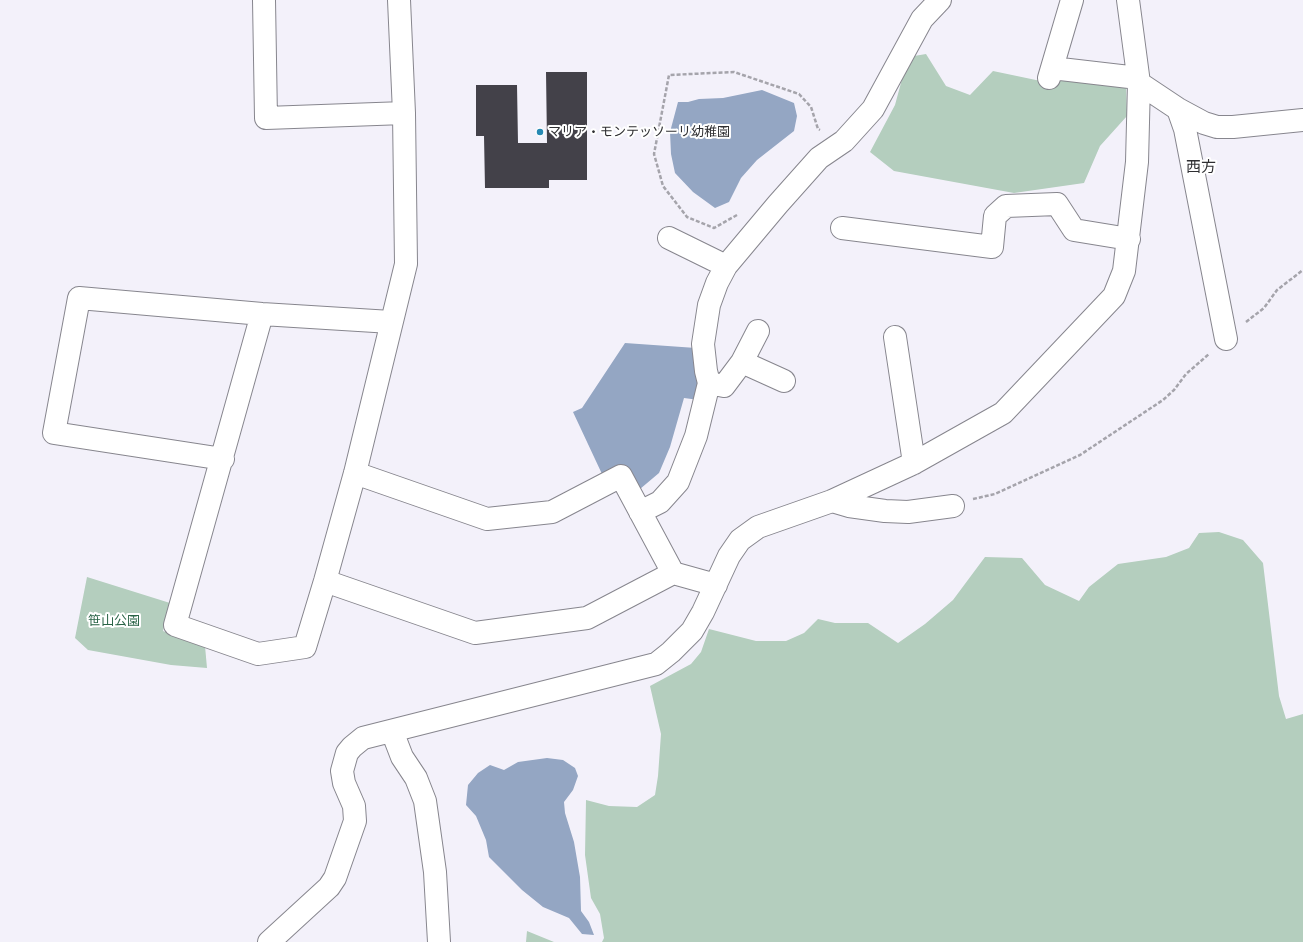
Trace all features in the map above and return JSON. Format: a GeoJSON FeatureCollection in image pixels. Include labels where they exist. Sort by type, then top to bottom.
{"type":"FeatureCollection","features":[{"type":"Feature","properties":{"kind":"street"},"geometry":{"type":"LineString","coordinates":[[264,0],[266,118],[404,113]]}},
{"type":"Feature","properties":{"kind":"street"},"geometry":{"type":"LineString","coordinates":[[262,314],[223,459],[175,625],[258,654],[305,647],[325,582],[355,473],[390,322],[406,264],[404,113],[399,0]]}},
{"type":"Feature","properties":{"kind":"street"},"geometry":{"type":"LineString","coordinates":[[640,512],[660,502],[678,482],[696,436],[709,383],[706,371],[704,344],[710,305],[717,283],[726,266],[819,158],[844,141],[873,109],[922,19],[940,0]]}},
{"type":"Feature","properties":{"kind":"street"},"geometry":{"type":"LineString","coordinates":[[1072,0],[1051,73],[1138,80],[1178,109],[1204,123],[1217,127],[1233,128],[1303,120]]}},
{"type":"Feature","properties":{"kind":"street"},"geometry":{"type":"LineString","coordinates":[[269,942],[329,887],[335,878],[356,822],[354,806],[344,783],[342,771],[347,753],[352,746],[363,738],[392,732],[656,664],[671,652],[692,631],[729,556],[740,540],[758,527],[832,501],[914,463],[990,421],[1008,408],[1114,296],[1124,272],[1137,162],[1138,80],[1128,0]]}},
{"type":"Feature","properties":{"kind":"street"},"geometry":{"type":"LineString","coordinates":[[1178,109],[1185,129],[1226,339]]}},
{"type":"Feature","properties":{"kind":"street"},"geometry":{"type":"LineString","coordinates":[[842,228],[992,247],[995,216],[1006,206],[1057,204],[1074,230],[1129,239]]}},
{"type":"Feature","properties":{"kind":"street"},"geometry":{"type":"LineString","coordinates":[[669,238],[726,266]]}},
{"type":"Feature","properties":{"kind":"street"},"geometry":{"type":"LineString","coordinates":[[223,459],[54,433],[79,298],[262,314],[390,322]]}},
{"type":"Feature","properties":{"kind":"street"},"geometry":{"type":"LineString","coordinates":[[709,383],[724,386],[742,362],[758,331]]}},
{"type":"Feature","properties":{"kind":"street"},"geometry":{"type":"LineString","coordinates":[[895,337],[914,463]]}},
{"type":"Feature","properties":{"kind":"street"},"geometry":{"type":"LineString","coordinates":[[742,362],[784,382]]}},
{"type":"Feature","properties":{"kind":"street"},"geometry":{"type":"LineString","coordinates":[[355,473],[486,519],[552,512],[621,476],[673,573]]}},
{"type":"Feature","properties":{"kind":"street"},"geometry":{"type":"LineString","coordinates":[[832,501],[849,506],[885,511],[908,512],[953,506]]}},
{"type":"Feature","properties":{"kind":"street"},"geometry":{"type":"LineString","coordinates":[[325,582],[475,633],[587,618],[673,573],[716,585]]}},
{"type":"Feature","properties":{"kind":"street"},"geometry":{"type":"LineString","coordinates":[[392,732],[402,757],[416,778],[426,801],[443,939]]}},
{"type":"Feature","properties":{"kind":"path"},"geometry":{"type":"LineString","coordinates":[[739,214],[714,228],[687,217],[663,186],[654,154],[669,75],[734,72],[799,94],[811,107],[818,128],[844,141]]}},
{"type":"Feature","properties":{"kind":"path"},"geometry":{"type":"LineString","coordinates":[[813,135],[818,128]]}},
{"type":"Feature","properties":{"kind":"path"},"geometry":{"type":"LineString","coordinates":[[953,506],[956,501],[995,494],[1080,455],[1163,400],[1174,390],[1186,374],[1264,308],[1277,290],[1303,270]]}},
{"type":"Feature","properties":{"kind":"green space"},"geometry":{"type":"Polygon","coordinates":[[[926,54],[946,86],[970,95],[993,71],[1055,84],[1059,73],[1126,82],[1127,116],[1100,146],[1084,183],[1014,193],[894,171],[870,152],[895,105],[908,57],[926,54]]]}},
{"type":"Feature","properties":{"kind":"green space"},"geometry":{"type":"Polygon","coordinates":[[[1219,532],[1243,540],[1263,563],[1279,696],[1286,719],[1303,714],[1303,942],[602,942],[604,938],[600,914],[591,898],[585,855],[586,800],[609,806],[637,807],[655,795],[661,734],[650,686],[691,664],[701,652],[709,629],[756,641],[786,641],[804,633],[818,619],[835,623],[868,623],[898,643],[925,624],[953,600],[985,557],[1022,558],[1045,585],[1079,601],[1089,587],[1118,564],[1166,557],[1189,548],[1199,533],[1219,532]]]}},
{"type":"Feature","properties":{"kind":"green space","name":"笹山公園"},"geometry":{"type":"Polygon","coordinates":[[[87,577],[170,603],[163,631],[205,646],[207,668],[171,665],[88,650],[75,638],[87,577]]]}},
{"type":"Feature","properties":{"kind":"green space"},"geometry":{"type":"Polygon","coordinates":[[[527,931],[554,942],[526,942],[527,931]]]}},
{"type":"Feature","properties":{"kind":"water"},"geometry":{"type":"Polygon","coordinates":[[[762,90],[794,103],[797,116],[794,131],[757,160],[741,178],[729,202],[715,208],[693,192],[675,173],[671,154],[670,132],[678,102],[723,98],[762,90]]]}},
{"type":"Feature","properties":{"kind":"water"},"geometry":{"type":"Polygon","coordinates":[[[625,343],[696,348],[699,400],[684,398],[670,447],[659,473],[640,489],[625,465],[602,474],[573,412],[582,408],[625,343]]]}},
{"type":"Feature","properties":{"kind":"water"},"geometry":{"type":"Polygon","coordinates":[[[547,758],[563,760],[575,768],[578,776],[573,790],[564,802],[565,813],[574,842],[580,877],[581,911],[589,922],[594,935],[582,934],[569,918],[543,907],[522,890],[489,857],[486,840],[476,816],[466,805],[468,785],[478,773],[490,765],[504,770],[518,762],[547,758]]]}},
{"type":"Feature","properties":{"kind":"building"},"geometry":{"type":"Polygon","coordinates":[[[546,72],[587,72],[587,180],[549,180],[549,188],[485,188],[484,136],[476,136],[476,85],[517,85],[518,143],[547,143],[546,72]]]}},
{"type":"Feature","properties":{"kind":"place","name":"マリア・モンテッソーリ幼稚園"},"geometry":{"type":"Point","coordinates":[540,132]}},
{"type":"Feature","properties":{"kind":"district","name":"西方"},"geometry":{"type":"Point","coordinates":[1201,168]}}]}
